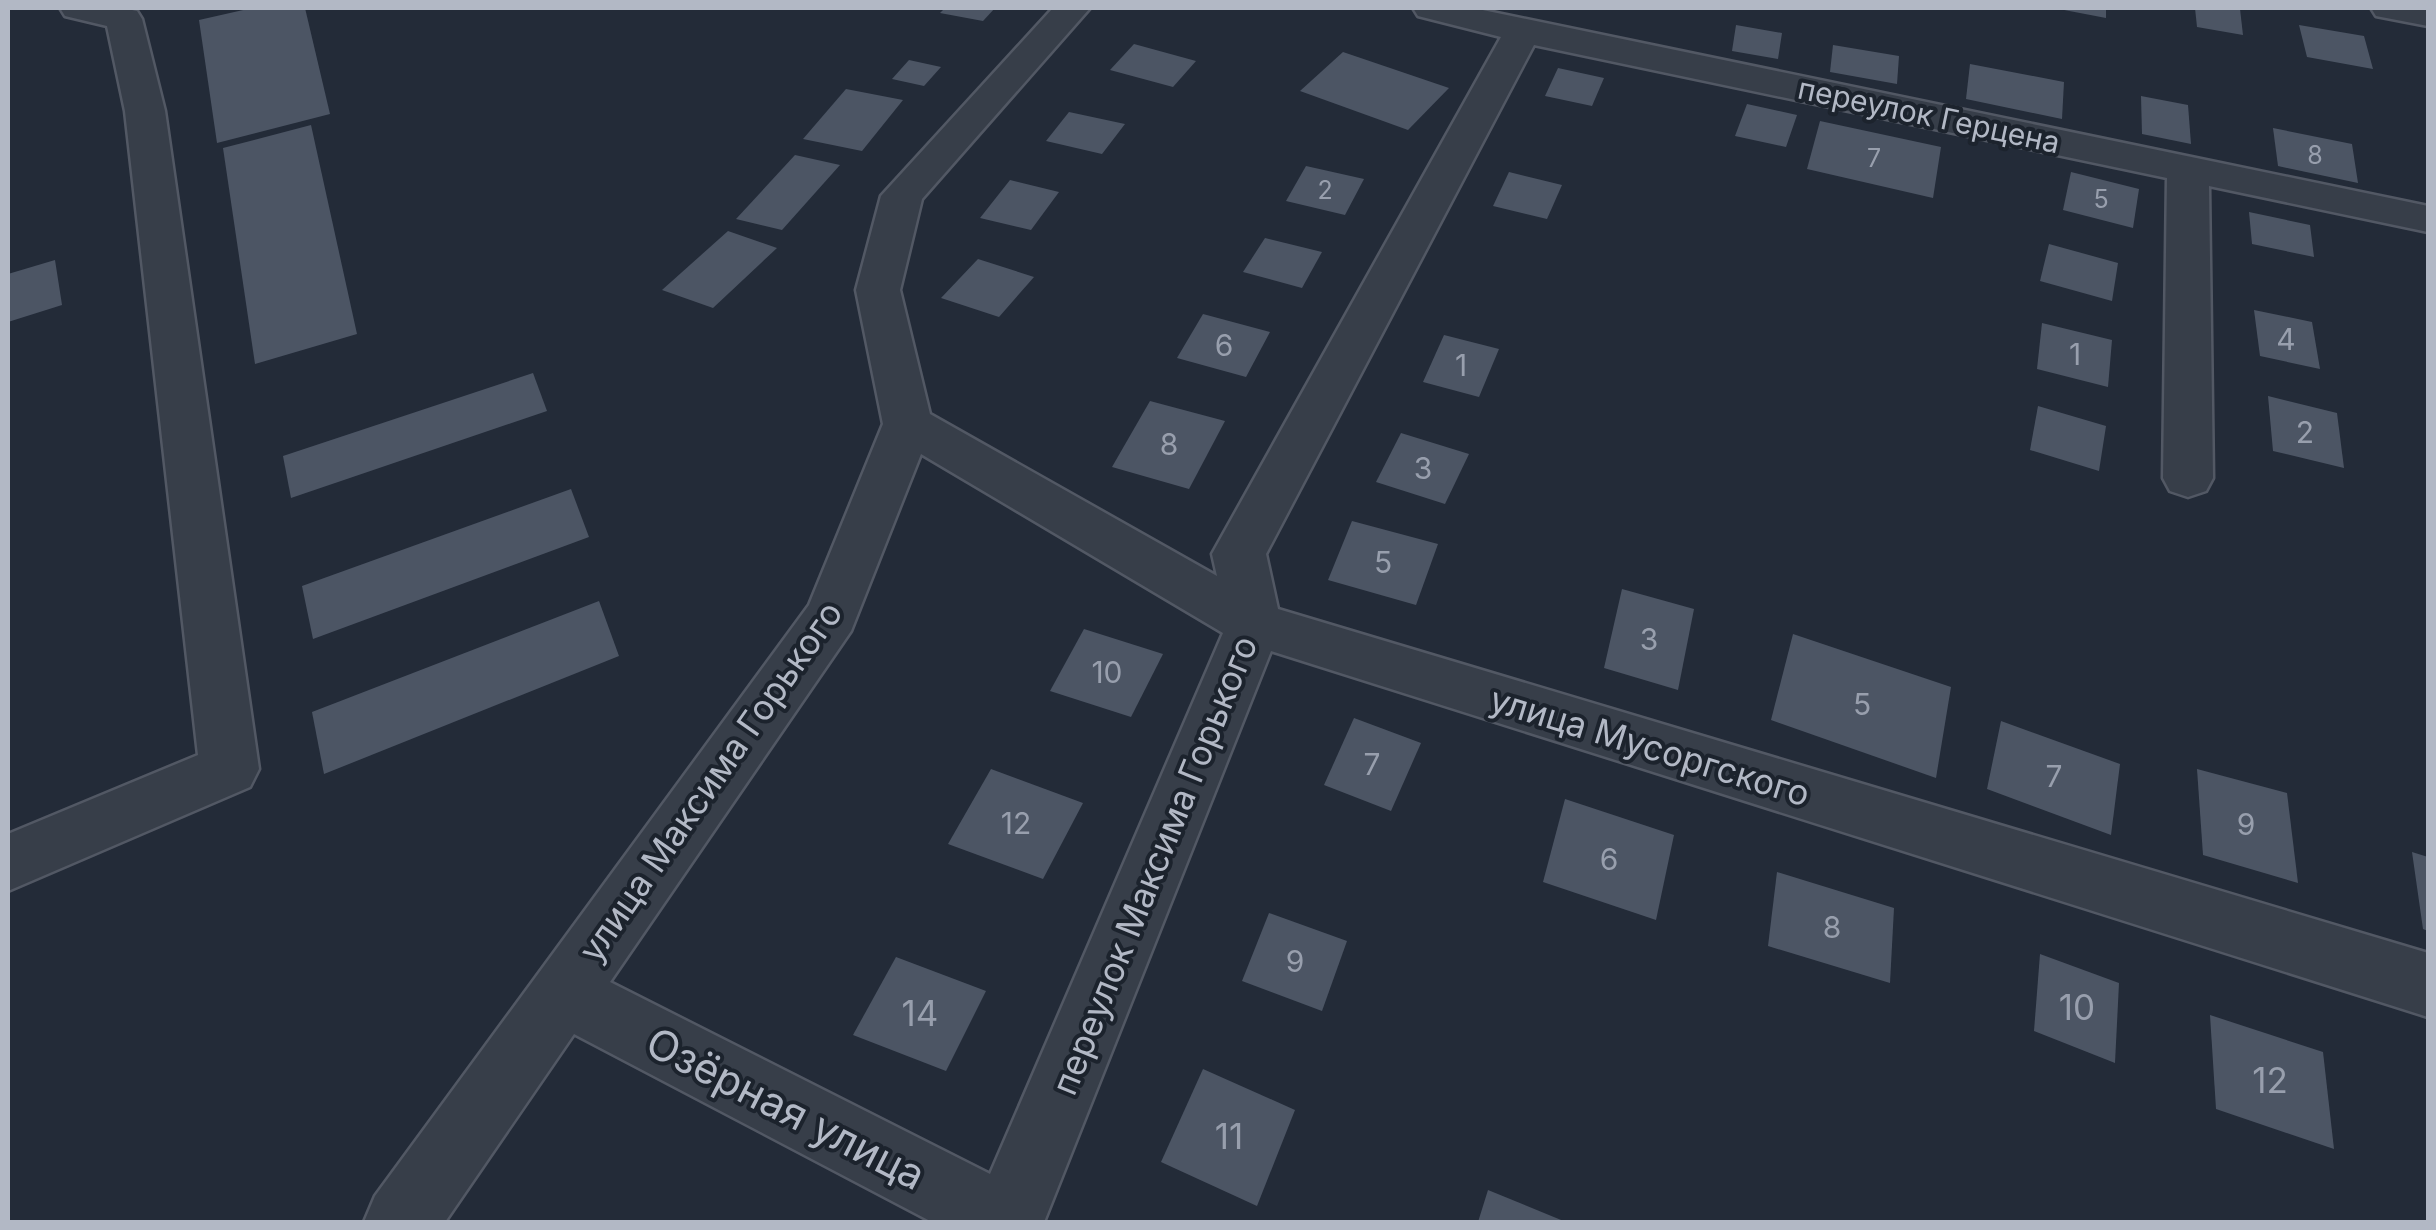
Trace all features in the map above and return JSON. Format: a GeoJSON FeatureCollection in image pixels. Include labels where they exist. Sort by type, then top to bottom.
{"type":"FeatureCollection","features":[{"type":"Feature","properties":{"kind":"street"},"geometry":{"type":"LineString","coordinates":[[8,863],[229,769],[144,110],[124,19],[78,8]]}},
{"type":"Feature","properties":{"kind":"street"},"geometry":{"type":"LineString","coordinates":[[908,424],[878,290],[902,196],[1072,8]]}},
{"type":"Feature","properties":{"kind":"street","name":"переулок Герцена"},"geometry":{"type":"LineString","coordinates":[[1431,8],[1523,31],[2428,219]]}},
{"type":"Feature","properties":{"kind":"street"},"geometry":{"type":"LineString","coordinates":[[2389,8],[2428,15]]}},
{"type":"Feature","properties":{"kind":"street","name":"переулок Максима Горького"},"geometry":{"type":"LineString","coordinates":[[1008,1222],[1254,624],[1239,554],[1523,31]]}},
{"type":"Feature","properties":{"kind":"street"},"geometry":{"type":"LineString","coordinates":[[2188,169],[2188,478]]}},
{"type":"Feature","properties":{"kind":"street","name":"улица Мусоргского"},"geometry":{"type":"LineString","coordinates":[[908,424],[1254,624],[2428,985]]}},
{"type":"Feature","properties":{"kind":"street","name":"улица Максима Горького"},"geometry":{"type":"LineString","coordinates":[[401,1222],[832,615],[908,424]]}},
{"type":"Feature","properties":{"kind":"street","name":"Озёрная улица"},"geometry":{"type":"LineString","coordinates":[[564,993],[1008,1222]]}},
{"type":"Feature","properties":{"kind":"building"},"geometry":{"type":"Polygon","coordinates":[[[252,8],[305,8],[330,114],[217,143],[199,20],[252,8]]]}},
{"type":"Feature","properties":{"kind":"building"},"geometry":{"type":"Polygon","coordinates":[[[945,8],[995,8],[983,21],[940,13],[945,8]]]}},
{"type":"Feature","properties":{"kind":"building"},"geometry":{"type":"Polygon","coordinates":[[[2106,8],[2106,18],[2059,9],[2106,8]]]}},
{"type":"Feature","properties":{"kind":"building"},"geometry":{"type":"Polygon","coordinates":[[[2195,8],[2240,9],[2243,35],[2197,27],[2195,8]]]}},
{"type":"Feature","properties":{"kind":"building"},"geometry":{"type":"Polygon","coordinates":[[[1736,25],[1782,33],[1778,59],[1732,51],[1736,25]]]}},
{"type":"Feature","properties":{"kind":"building"},"geometry":{"type":"Polygon","coordinates":[[[2299,25],[2364,36],[2373,69],[2307,57],[2299,25]]]}},
{"type":"Feature","properties":{"kind":"building"},"geometry":{"type":"Polygon","coordinates":[[[1134,44],[1196,61],[1173,87],[1110,70],[1134,44]]]}},
{"type":"Feature","properties":{"kind":"building"},"geometry":{"type":"Polygon","coordinates":[[[1833,45],[1899,56],[1897,84],[1830,72],[1833,45]]]}},
{"type":"Feature","properties":{"kind":"building"},"geometry":{"type":"Polygon","coordinates":[[[1343,52],[1449,88],[1408,130],[1300,91],[1343,52]]]}},
{"type":"Feature","properties":{"kind":"building"},"geometry":{"type":"Polygon","coordinates":[[[909,60],[941,67],[924,86],[892,79],[909,60]]]}},
{"type":"Feature","properties":{"kind":"building"},"geometry":{"type":"Polygon","coordinates":[[[1970,64],[2064,82],[2062,119],[1966,99],[1970,64]]]}},
{"type":"Feature","properties":{"kind":"building"},"geometry":{"type":"Polygon","coordinates":[[[1558,68],[1604,78],[1592,106],[1545,96],[1558,68]]]}},
{"type":"Feature","properties":{"kind":"building"},"geometry":{"type":"Polygon","coordinates":[[[846,89],[903,100],[862,151],[803,139],[846,89]]]}},
{"type":"Feature","properties":{"kind":"building"},"geometry":{"type":"Polygon","coordinates":[[[2141,96],[2188,105],[2191,144],[2142,134],[2141,96]]]}},
{"type":"Feature","properties":{"kind":"building"},"geometry":{"type":"Polygon","coordinates":[[[1747,104],[1797,115],[1786,147],[1735,136],[1747,104]]]}},
{"type":"Feature","properties":{"kind":"building"},"geometry":{"type":"Polygon","coordinates":[[[1069,112],[1125,124],[1102,154],[1046,141],[1069,112]]]}},
{"type":"Feature","properties":{"kind":"building"},"geometry":{"type":"Polygon","coordinates":[[[1820,121],[1941,147],[1933,198],[1807,169],[1820,121]]]}},
{"type":"Feature","properties":{"kind":"building"},"geometry":{"type":"Polygon","coordinates":[[[311,125],[357,334],[255,364],[223,148],[311,125]]]}},
{"type":"Feature","properties":{"kind":"building"},"geometry":{"type":"Polygon","coordinates":[[[2273,128],[2352,144],[2358,183],[2278,166],[2273,128]]]}},
{"type":"Feature","properties":{"kind":"building"},"geometry":{"type":"Polygon","coordinates":[[[795,155],[840,165],[782,230],[736,219],[795,155]]]}},
{"type":"Feature","properties":{"kind":"building"},"geometry":{"type":"Polygon","coordinates":[[[1306,166],[1364,179],[1345,215],[1286,201],[1306,166]]]}},
{"type":"Feature","properties":{"kind":"building"},"geometry":{"type":"Polygon","coordinates":[[[1509,172],[1562,185],[1547,219],[1493,206],[1509,172]]]}},
{"type":"Feature","properties":{"kind":"building"},"geometry":{"type":"Polygon","coordinates":[[[2071,172],[2139,189],[2133,228],[2063,210],[2071,172]]]}},
{"type":"Feature","properties":{"kind":"building"},"geometry":{"type":"Polygon","coordinates":[[[1010,180],[1059,192],[1031,230],[980,218],[1010,180]]]}},
{"type":"Feature","properties":{"kind":"building"},"geometry":{"type":"Polygon","coordinates":[[[2249,212],[2310,225],[2314,257],[2252,244],[2249,212]]]}},
{"type":"Feature","properties":{"kind":"building"},"geometry":{"type":"Polygon","coordinates":[[[728,231],[777,248],[713,308],[662,290],[728,231]]]}},
{"type":"Feature","properties":{"kind":"building"},"geometry":{"type":"Polygon","coordinates":[[[1265,238],[1322,252],[1302,288],[1243,272],[1265,238]]]}},
{"type":"Feature","properties":{"kind":"building"},"geometry":{"type":"Polygon","coordinates":[[[2049,244],[2118,263],[2112,301],[2040,281],[2049,244]]]}},
{"type":"Feature","properties":{"kind":"building"},"geometry":{"type":"Polygon","coordinates":[[[978,259],[1034,277],[999,317],[941,298],[978,259]]]}},
{"type":"Feature","properties":{"kind":"building"},"geometry":{"type":"Polygon","coordinates":[[[55,260],[62,305],[8,322],[8,274],[55,260]]]}},
{"type":"Feature","properties":{"kind":"building"},"geometry":{"type":"Polygon","coordinates":[[[2254,310],[2312,322],[2320,369],[2260,356],[2254,310]]]}},
{"type":"Feature","properties":{"kind":"building"},"geometry":{"type":"Polygon","coordinates":[[[1203,314],[1270,332],[1246,377],[1177,358],[1203,314]]]}},
{"type":"Feature","properties":{"kind":"building"},"geometry":{"type":"Polygon","coordinates":[[[2042,323],[2112,340],[2108,387],[2037,369],[2042,323]]]}},
{"type":"Feature","properties":{"kind":"building"},"geometry":{"type":"Polygon","coordinates":[[[1444,335],[1499,349],[1479,397],[1423,382],[1444,335]]]}},
{"type":"Feature","properties":{"kind":"building"},"geometry":{"type":"Polygon","coordinates":[[[533,373],[547,411],[291,498],[283,456],[533,373]]]}},
{"type":"Feature","properties":{"kind":"building"},"geometry":{"type":"Polygon","coordinates":[[[2268,396],[2337,413],[2344,468],[2273,451],[2268,396]]]}},
{"type":"Feature","properties":{"kind":"building"},"geometry":{"type":"Polygon","coordinates":[[[1150,401],[1225,421],[1189,489],[1112,467],[1150,401]]]}},
{"type":"Feature","properties":{"kind":"building"},"geometry":{"type":"Polygon","coordinates":[[[2038,406],[2106,426],[2099,471],[2030,450],[2038,406]]]}},
{"type":"Feature","properties":{"kind":"building"},"geometry":{"type":"Polygon","coordinates":[[[1401,433],[1469,454],[1445,504],[1376,482],[1401,433]]]}},
{"type":"Feature","properties":{"kind":"building"},"geometry":{"type":"Polygon","coordinates":[[[571,489],[589,537],[313,639],[302,586],[571,489]]]}},
{"type":"Feature","properties":{"kind":"building"},"geometry":{"type":"Polygon","coordinates":[[[1352,521],[1438,544],[1416,605],[1328,580],[1352,521]]]}},
{"type":"Feature","properties":{"kind":"building"},"geometry":{"type":"Polygon","coordinates":[[[1622,589],[1694,609],[1678,690],[1604,668],[1622,589]]]}},
{"type":"Feature","properties":{"kind":"building"},"geometry":{"type":"Polygon","coordinates":[[[599,601],[619,656],[324,774],[312,712],[599,601]]]}},
{"type":"Feature","properties":{"kind":"building"},"geometry":{"type":"Polygon","coordinates":[[[1084,629],[1163,654],[1131,717],[1050,691],[1084,629]]]}},
{"type":"Feature","properties":{"kind":"building"},"geometry":{"type":"Polygon","coordinates":[[[1793,634],[1951,687],[1936,778],[1771,720],[1793,634]]]}},
{"type":"Feature","properties":{"kind":"building"},"geometry":{"type":"Polygon","coordinates":[[[1354,718],[1421,743],[1391,811],[1324,785],[1354,718]]]}},
{"type":"Feature","properties":{"kind":"building"},"geometry":{"type":"Polygon","coordinates":[[[2001,721],[2120,764],[2111,835],[1987,789],[2001,721]]]}},
{"type":"Feature","properties":{"kind":"building"},"geometry":{"type":"Polygon","coordinates":[[[991,769],[1083,803],[1043,879],[948,844],[991,769]]]}},
{"type":"Feature","properties":{"kind":"building"},"geometry":{"type":"Polygon","coordinates":[[[2197,769],[2287,793],[2298,883],[2203,855],[2197,769]]]}},
{"type":"Feature","properties":{"kind":"building"},"geometry":{"type":"Polygon","coordinates":[[[1565,799],[1674,835],[1656,920],[1543,882],[1565,799]]]}},
{"type":"Feature","properties":{"kind":"building"},"geometry":{"type":"Polygon","coordinates":[[[2412,852],[2428,857],[2428,931],[2423,929],[2412,852]]]}},
{"type":"Feature","properties":{"kind":"building"},"geometry":{"type":"Polygon","coordinates":[[[1777,872],[1894,908],[1890,983],[1768,946],[1777,872]]]}},
{"type":"Feature","properties":{"kind":"building"},"geometry":{"type":"Polygon","coordinates":[[[1269,913],[1347,941],[1322,1011],[1242,981],[1269,913]]]}},
{"type":"Feature","properties":{"kind":"building"},"geometry":{"type":"Polygon","coordinates":[[[2040,954],[2119,983],[2115,1063],[2034,1031],[2040,954]]]}},
{"type":"Feature","properties":{"kind":"building"},"geometry":{"type":"Polygon","coordinates":[[[896,957],[986,991],[946,1071],[853,1035],[896,957]]]}},
{"type":"Feature","properties":{"kind":"building"},"geometry":{"type":"Polygon","coordinates":[[[2210,1015],[2323,1052],[2334,1149],[2216,1109],[2210,1015]]]}},
{"type":"Feature","properties":{"kind":"building"},"geometry":{"type":"Polygon","coordinates":[[[1203,1069],[1295,1110],[1257,1206],[1161,1162],[1203,1069]]]}},
{"type":"Feature","properties":{"kind":"building"},"geometry":{"type":"Polygon","coordinates":[[[1488,1190],[1566,1222],[1478,1222],[1488,1190]]]}}]}
